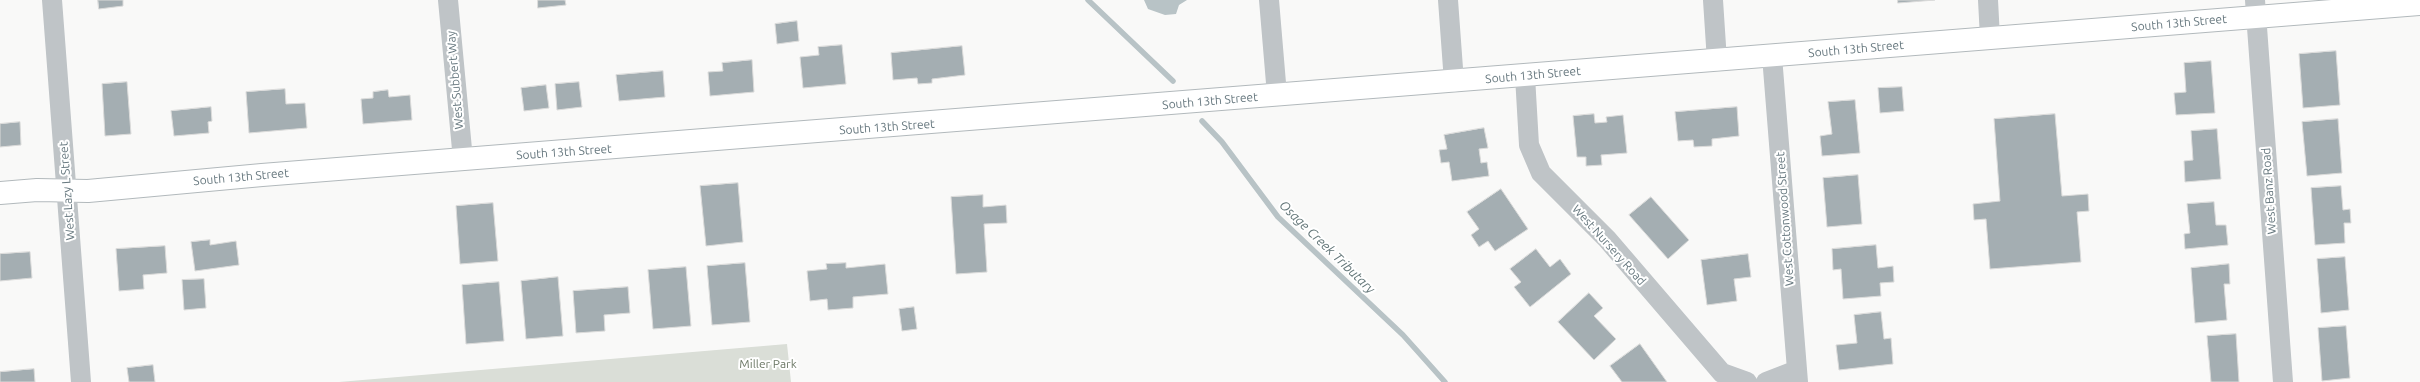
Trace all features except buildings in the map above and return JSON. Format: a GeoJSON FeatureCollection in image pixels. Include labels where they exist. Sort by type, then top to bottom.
{"type":"FeatureCollection","features":[{"type":"Feature","properties":{"kind":"street","name":"West Lazy L Street"},"geometry":{"type":"LineString","coordinates":[[52,0],[81,382]]}},
{"type":"Feature","properties":{"kind":"street","name":"West Subbert Way"},"geometry":{"type":"LineString","coordinates":[[448,0],[463,160]]}},
{"type":"Feature","properties":{"kind":"street"},"geometry":{"type":"LineString","coordinates":[[1269,0],[1277,95]]}},
{"type":"Feature","properties":{"kind":"street"},"geometry":{"type":"LineString","coordinates":[[1448,0],[1454,82]]}},
{"type":"Feature","properties":{"kind":"street"},"geometry":{"type":"LineString","coordinates":[[1712,0],[1717,60]]}},
{"type":"Feature","properties":{"kind":"street"},"geometry":{"type":"LineString","coordinates":[[1988,0],[1990,38]]}},
{"type":"Feature","properties":{"kind":"street","name":"South 13th Street"},"geometry":{"type":"LineString","coordinates":[[0,193],[88,191],[1772,56],[1990,38],[2255,8],[2420,4]]}},
{"type":"Feature","properties":{"kind":"street","name":"West Banz Road"},"geometry":{"type":"LineString","coordinates":[[2255,8],[2283,382]]}},
{"type":"Feature","properties":{"kind":"street","name":"West Cottonwood Street"},"geometry":{"type":"LineString","coordinates":[[1772,56],[1798,376]]}},
{"type":"Feature","properties":{"kind":"street","name":"West Nursery Road"},"geometry":{"type":"LineString","coordinates":[[1525,76],[1529,145],[1541,173],[1607,239],[1722,373],[1747,382]]}},
{"type":"Feature","properties":{"kind":"street"},"geometry":{"type":"LineString","coordinates":[[1766,382],[1798,376]]}},
{"type":"Feature","properties":{"kind":"green space","name":"Miller Park"},"geometry":{"type":"Polygon","coordinates":[[[787,344],[791,382],[339,382],[787,344]]]}},
{"type":"Feature","properties":{"kind":"shaded area"},"geometry":{"type":"Polygon","coordinates":[[[1144,0],[1187,0],[1179,5],[1176,14],[1165,15],[1148,9],[1144,0]]]}},
{"type":"Feature","properties":{"kind":"waterway","name":"Osage Creek Tributary"},"geometry":{"type":"LineString","coordinates":[[1088,0],[1173,81]]}},
{"type":"Feature","properties":{"kind":"waterway","name":"Osage Creek Tributary"},"geometry":{"type":"LineString","coordinates":[[1202,121],[1222,142],[1278,217],[1403,335],[1445,382]]}}]}
